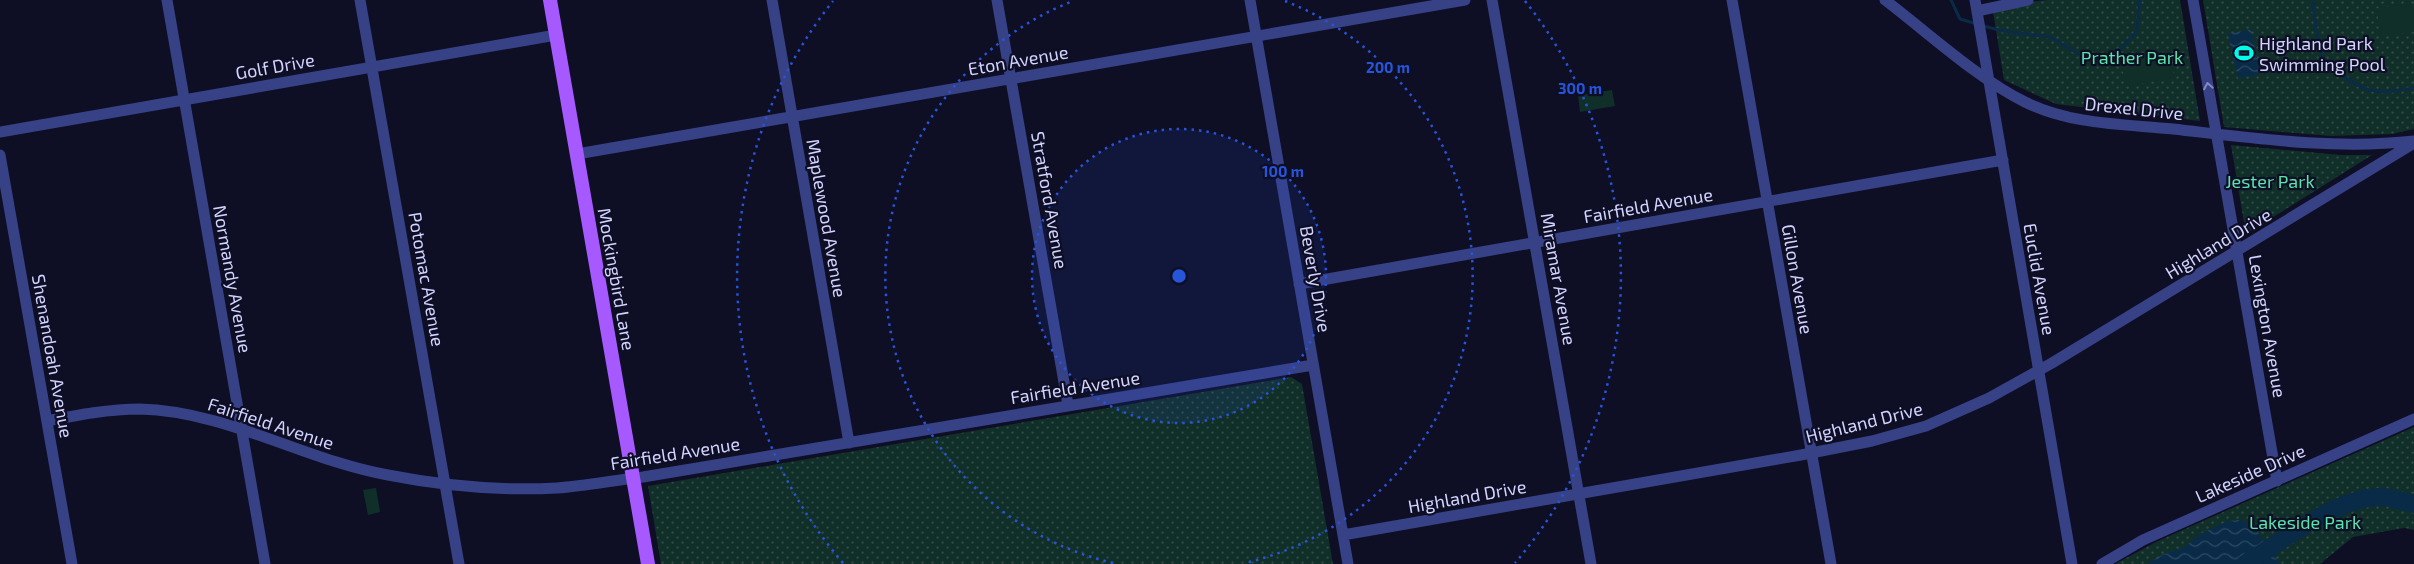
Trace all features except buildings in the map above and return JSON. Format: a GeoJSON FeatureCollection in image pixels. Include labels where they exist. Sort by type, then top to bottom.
{"type":"FeatureCollection","features":[{"type":"Feature","properties":{"kind":"main road","name":"Mockingbird Lane"},"geometry":{"type":"LineString","coordinates":[[550,0],[648,564]]}},
{"type":"Feature","properties":{"kind":"street","name":"Normandy Avenue"},"geometry":{"type":"LineString","coordinates":[[167,0],[265,564]]}},
{"type":"Feature","properties":{"kind":"street","name":"Potomac Avenue"},"geometry":{"type":"LineString","coordinates":[[360,0],[459,564]]}},
{"type":"Feature","properties":{"kind":"street","name":"Maplewood Avenue"},"geometry":{"type":"LineString","coordinates":[[772,0],[849,443]]}},
{"type":"Feature","properties":{"kind":"street","name":"Stratford Avenue"},"geometry":{"type":"LineString","coordinates":[[998,0],[1068,405]]}},
{"type":"Feature","properties":{"kind":"street","name":"Beverly Drive"},"geometry":{"type":"LineString","coordinates":[[1250,0],[1348,564]]}},
{"type":"Feature","properties":{"kind":"street","name":"Eton Avenue"},"geometry":{"type":"LineString","coordinates":[[576,154],[1012,80],[1464,0]]}},
{"type":"Feature","properties":{"kind":"street","name":"Miramar Avenue"},"geometry":{"type":"LineString","coordinates":[[1492,0],[1591,564]]}},
{"type":"Feature","properties":{"kind":"street","name":"Gillon Avenue"},"geometry":{"type":"LineString","coordinates":[[1732,0],[1831,564]]}},
{"type":"Feature","properties":{"kind":"street","name":"Drexel Drive"},"geometry":{"type":"LineString","coordinates":[[1885,0],[1989,80],[2026,102],[2070,119],[2329,144],[2375,146],[2414,142]]}},
{"type":"Feature","properties":{"kind":"street"},"geometry":{"type":"LineString","coordinates":[[1976,9],[2025,0]]}},
{"type":"Feature","properties":{"kind":"street","name":"Lexington Avenue"},"geometry":{"type":"LineString","coordinates":[[2193,0],[2277,481]]}},
{"type":"Feature","properties":{"kind":"street","name":"Euclid Avenue"},"geometry":{"type":"LineString","coordinates":[[1976,9],[2072,564]]}},
{"type":"Feature","properties":{"kind":"street","name":"Golf Drive"},"geometry":{"type":"LineString","coordinates":[[0,132],[556,35]]}},
{"type":"Feature","properties":{"kind":"street","name":"Highland Drive"},"geometry":{"type":"LineString","coordinates":[[1343,535],[1811,453],[1872,441],[1926,426],[1959,412],[2038,371],[2238,252],[2414,142]]}},
{"type":"Feature","properties":{"kind":"street","name":"Shenandoah Avenue"},"geometry":{"type":"LineString","coordinates":[[0,155],[72,564]]}},
{"type":"Feature","properties":{"kind":"street","name":"Fairfield Avenue"},"geometry":{"type":"LineString","coordinates":[[1299,284],[2003,160]]}},
{"type":"Feature","properties":{"kind":"street","name":"Fairfield Avenue"},"geometry":{"type":"LineString","coordinates":[[47,421],[111,411],[141,410],[210,420],[351,467],[445,484],[483,488],[536,489],[633,478],[1313,365]]}},
{"type":"Feature","properties":{"kind":"street","name":"Lakeside Drive"},"geometry":{"type":"LineString","coordinates":[[2102,564],[2143,540],[2414,419]]}},
{"type":"Feature","properties":{"kind":"green space","name":"Prather Park"},"geometry":{"type":"Polygon","coordinates":[[[2048,0],[2180,0],[2200,121],[2056,104],[2004,80],[1992,5],[2048,0]]]}},
{"type":"Feature","properties":{"kind":"green space"},"geometry":{"type":"Polygon","coordinates":[[[2203,0],[2414,0],[2414,129],[2392,134],[2331,136],[2224,127],[2203,0]]]}},
{"type":"Feature","properties":{"kind":"green space"},"geometry":{"type":"Polygon","coordinates":[[[2414,4],[2414,32],[2380,36],[2377,8],[2414,4]]]}},
{"type":"Feature","properties":{"kind":"green space"},"geometry":{"type":"Polygon","coordinates":[[[2170,51],[2174,78],[2125,86],[2122,64],[2129,58],[2170,51]]]}},
{"type":"Feature","properties":{"kind":"green space"},"geometry":{"type":"Polygon","coordinates":[[[1612,90],[1615,106],[1580,112],[1578,95],[1612,90]]]}},
{"type":"Feature","properties":{"kind":"green space","name":"Jester Park"},"geometry":{"type":"Polygon","coordinates":[[[2231,145],[2341,155],[2372,155],[2246,234],[2231,145]]]}},
{"type":"Feature","properties":{"kind":"green space"},"geometry":{"type":"Polygon","coordinates":[[[1291,377],[1302,384],[1333,564],[661,564],[648,486],[1291,377]]]}},
{"type":"Feature","properties":{"kind":"green space","name":"Lakeside Park"},"geometry":{"type":"Polygon","coordinates":[[[2414,427],[2414,530],[2404,528],[2353,537],[2320,564],[2115,564],[2158,541],[2414,427]]]}},
{"type":"Feature","properties":{"kind":"green space"},"geometry":{"type":"Polygon","coordinates":[[[376,488],[380,512],[368,515],[363,490],[376,488]]]}},
{"type":"Feature","properties":{"kind":"water","name":"Highland Park Swimming Pool"},"geometry":{"type":"Polygon","coordinates":[[[2251,29],[2260,72],[2258,75],[2238,78],[2228,34],[2251,29]]]}},
{"type":"Feature","properties":{"kind":"water"},"geometry":{"type":"Polygon","coordinates":[[[2241,520],[2255,528],[2280,564],[2146,564],[2164,554],[2185,547],[2200,534],[2228,521],[2241,520]]]}},
{"type":"Feature","properties":{"kind":"waterway"},"geometry":{"type":"LineString","coordinates":[[1951,0],[1960,19],[1977,24]]}},
{"type":"Feature","properties":{"kind":"waterway"},"geometry":{"type":"LineString","coordinates":[[1983,26],[2003,31],[2050,37],[2087,59],[2100,59],[2119,50],[2137,31],[2140,0]]}},
{"type":"Feature","properties":{"kind":"waterway"},"geometry":{"type":"LineString","coordinates":[[2312,0],[2320,49],[2327,63],[2332,68],[2351,82],[2376,91],[2385,92],[2414,88]]}},
{"type":"Feature","properties":{"kind":"waterway"},"geometry":{"type":"LineString","coordinates":[[2245,564],[2312,521],[2348,503],[2366,498],[2384,497],[2414,504]]}},
{"type":"Feature","properties":{"kind":"place","name":"Highland Park Swimming Pool"},"geometry":{"type":"Point","coordinates":[2244,53]}}]}
